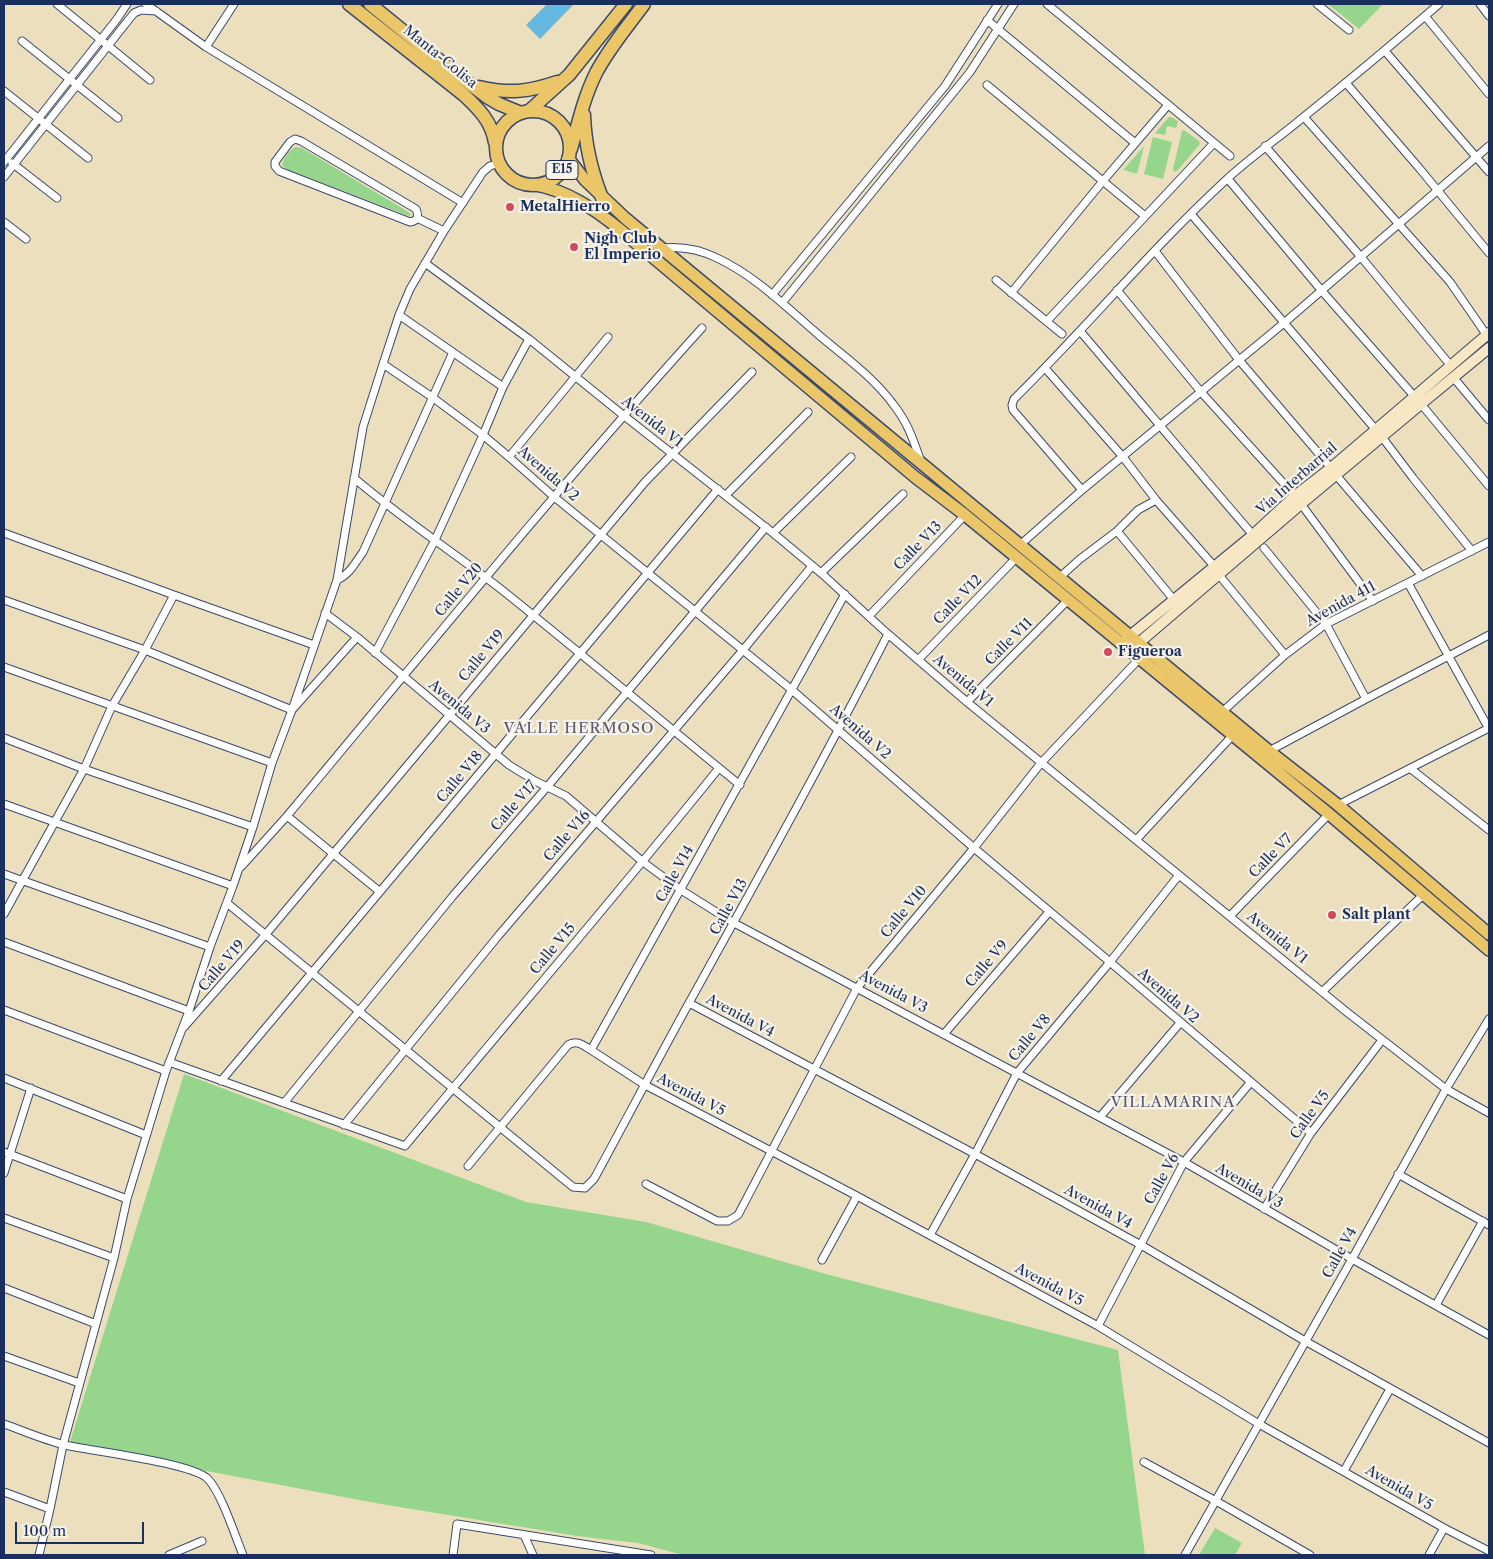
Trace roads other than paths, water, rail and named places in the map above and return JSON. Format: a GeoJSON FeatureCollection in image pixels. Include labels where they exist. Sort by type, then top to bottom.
{"type":"FeatureCollection","features":[{"type":"Feature","properties":{"kind":"highway","name":"Manta-Colisa"},"geometry":{"type":"LineString","coordinates":[[349,4],[464,96],[481,112],[494,133],[495,146]]}},
{"type":"Feature","properties":{"kind":"highway","name":"Manta-Colisa"},"geometry":{"type":"LineString","coordinates":[[370,4],[472,86],[493,100],[525,112]]}},
{"type":"Feature","properties":{"kind":"highway"},"geometry":{"type":"LineString","coordinates":[[498,163],[495,146],[503,125],[511,118],[525,112],[562,81],[626,4]]}},
{"type":"Feature","properties":{"kind":"highway","name":"E15"},"geometry":{"type":"LineString","coordinates":[[498,163],[503,171],[518,182],[526,184],[536,185],[556,177],[564,168],[569,155],[596,73],[644,4]]}},
{"type":"Feature","properties":{"kind":"highway"},"geometry":{"type":"LineString","coordinates":[[472,86],[498,92],[521,92],[562,81]]}},
{"type":"Feature","properties":{"kind":"highway"},"geometry":{"type":"LineString","coordinates":[[583,108],[590,166],[602,198]]}},
{"type":"Feature","properties":{"kind":"highway","name":"E15"},"geometry":{"type":"LineString","coordinates":[[525,112],[540,112],[550,115],[559,122],[567,136],[569,155]]}},
{"type":"Feature","properties":{"kind":"main road"},"geometry":{"type":"LineString","coordinates":[[569,155],[585,180],[602,198],[922,465],[1060,577],[1130,647],[1232,736],[1329,814],[1489,950]]}},
{"type":"Feature","properties":{"kind":"main road"},"geometry":{"type":"LineString","coordinates":[[536,185],[565,194],[612,223],[915,478],[965,515],[1068,600],[1130,647]]}},
{"type":"Feature","properties":{"kind":"main road","name":"Vía Interbarrial"},"geometry":{"type":"LineString","coordinates":[[1130,647],[1174,600],[1217,571],[1254,534],[1334,472],[1417,400],[1451,366],[1488,336]]}},
{"type":"Feature","properties":{"kind":"main road","name":"Vía Interbarrial"},"geometry":{"type":"LineString","coordinates":[[1417,400],[1453,377],[1489,348]]}},
{"type":"Feature","properties":{"kind":"main road","name":"Vía Interbarrial"},"geometry":{"type":"LineString","coordinates":[[1140,643],[1217,571],[1298,500]]}},
{"type":"Feature","properties":{"kind":"main road"},"geometry":{"type":"LineString","coordinates":[[1130,647],[1140,643],[1269,751],[1338,805],[1489,934]]}},
{"type":"Feature","properties":{"kind":"street"},"geometry":{"type":"LineString","coordinates":[[57,4],[150,80]]}},
{"type":"Feature","properties":{"kind":"street"},"geometry":{"type":"LineString","coordinates":[[57,198],[14,164],[5,160],[127,4]]}},
{"type":"Feature","properties":{"kind":"street"},"geometry":{"type":"LineString","coordinates":[[146,4],[206,47],[462,203]]}},
{"type":"Feature","properties":{"kind":"street"},"geometry":{"type":"LineString","coordinates":[[206,47],[234,4]]}},
{"type":"Feature","properties":{"kind":"street"},"geometry":{"type":"LineString","coordinates":[[772,295],[945,86],[998,4]]}},
{"type":"Feature","properties":{"kind":"street"},"geometry":{"type":"LineString","coordinates":[[782,304],[970,72],[1014,4]]}},
{"type":"Feature","properties":{"kind":"street"},"geometry":{"type":"LineString","coordinates":[[1047,4],[1230,156]]}},
{"type":"Feature","properties":{"kind":"street"},"geometry":{"type":"LineString","coordinates":[[1317,4],[1349,30]]}},
{"type":"Feature","properties":{"kind":"street"},"geometry":{"type":"LineString","coordinates":[[1082,490],[1013,410],[1014,399],[1154,251],[1228,179],[1265,146],[1346,83],[1439,4]]}},
{"type":"Feature","properties":{"kind":"street"},"geometry":{"type":"LineString","coordinates":[[1480,4],[1489,16]]}},
{"type":"Feature","properties":{"kind":"street"},"geometry":{"type":"LineString","coordinates":[[4,177],[128,20],[137,11],[158,12]]}},
{"type":"Feature","properties":{"kind":"street"},"geometry":{"type":"LineString","coordinates":[[121,14],[128,20]]}},
{"type":"Feature","properties":{"kind":"street"},"geometry":{"type":"LineString","coordinates":[[1425,16],[1489,94]]}},
{"type":"Feature","properties":{"kind":"street"},"geometry":{"type":"LineString","coordinates":[[987,20],[1135,143]]}},
{"type":"Feature","properties":{"kind":"street"},"geometry":{"type":"LineString","coordinates":[[22,41],[118,118]]}},
{"type":"Feature","properties":{"kind":"street"},"geometry":{"type":"LineString","coordinates":[[1385,51],[1489,172]]}},
{"type":"Feature","properties":{"kind":"street"},"geometry":{"type":"LineString","coordinates":[[1346,83],[1489,253]]}},
{"type":"Feature","properties":{"kind":"street"},"geometry":{"type":"LineString","coordinates":[[987,85],[1145,216]]}},
{"type":"Feature","properties":{"kind":"street"},"geometry":{"type":"LineString","coordinates":[[4,91],[88,158]]}},
{"type":"Feature","properties":{"kind":"street"},"geometry":{"type":"LineString","coordinates":[[1011,292],[1168,105]]}},
{"type":"Feature","properties":{"kind":"street"},"geometry":{"type":"LineString","coordinates":[[1304,117],[1450,282],[1488,336]]}},
{"type":"Feature","properties":{"kind":"street"},"geometry":{"type":"LineString","coordinates":[[299,140],[416,209],[417,218],[415,221],[410,222],[282,173],[277,169],[275,162],[291,141],[299,140]]}},
{"type":"Feature","properties":{"kind":"street"},"geometry":{"type":"LineString","coordinates":[[1047,321],[1214,143]]}},
{"type":"Feature","properties":{"kind":"street"},"geometry":{"type":"LineString","coordinates":[[1265,146],[1361,257],[1451,366]]}},
{"type":"Feature","properties":{"kind":"street"},"geometry":{"type":"LineString","coordinates":[[1020,545],[1082,490],[1322,291],[1489,146]]}},
{"type":"Feature","properties":{"kind":"street"},"geometry":{"type":"LineString","coordinates":[[39,1555],[50,1510],[62,1445],[114,1258],[127,1199],[146,1135],[169,1062],[238,872],[272,763],[337,580],[363,428],[382,364],[410,289],[425,263],[483,172],[490,166],[498,163]]}},
{"type":"Feature","properties":{"kind":"street"},"geometry":{"type":"LineString","coordinates":[[1228,179],[1489,486]]}},
{"type":"Feature","properties":{"kind":"street"},"geometry":{"type":"LineString","coordinates":[[1191,214],[1379,433],[1472,551]]}},
{"type":"Feature","properties":{"kind":"street"},"geometry":{"type":"LineString","coordinates":[[417,218],[444,231]]}},
{"type":"Feature","properties":{"kind":"street"},"geometry":{"type":"LineString","coordinates":[[4,222],[26,239]]}},
{"type":"Feature","properties":{"kind":"street"},"geometry":{"type":"LineString","coordinates":[[661,248],[678,247],[699,250],[718,258],[734,266],[772,295],[873,381],[893,403],[910,430],[922,465]]}},
{"type":"Feature","properties":{"kind":"street"},"geometry":{"type":"LineString","coordinates":[[1154,251],[1239,360],[1422,576]]}},
{"type":"Feature","properties":{"kind":"street","name":"Avenida V1"},"geometry":{"type":"LineString","coordinates":[[425,263],[529,339],[623,416],[766,527],[967,702],[1382,1040],[1446,1088],[1489,1113]]}},
{"type":"Feature","properties":{"kind":"street"},"geometry":{"type":"LineString","coordinates":[[996,280],[1062,334]]}},
{"type":"Feature","properties":{"kind":"street"},"geometry":{"type":"LineString","coordinates":[[1117,290],[1201,392],[1298,500],[1373,600]]}},
{"type":"Feature","properties":{"kind":"street"},"geometry":{"type":"LineString","coordinates":[[399,315],[502,387]]}},
{"type":"Feature","properties":{"kind":"street","name":"Calle V20"},"geometry":{"type":"LineString","coordinates":[[238,872],[287,816],[553,496],[702,328]]}},
{"type":"Feature","properties":{"kind":"street"},"geometry":{"type":"LineString","coordinates":[[1080,331],[1197,470],[1254,534]]}},
{"type":"Feature","properties":{"kind":"street"},"geometry":{"type":"LineString","coordinates":[[509,457],[608,337]]}},
{"type":"Feature","properties":{"kind":"street"},"geometry":{"type":"LineString","coordinates":[[375,653],[435,540],[502,387],[529,339]]}},
{"type":"Feature","properties":{"kind":"street"},"geometry":{"type":"LineString","coordinates":[[337,580],[351,571],[363,552],[453,352]]}},
{"type":"Feature","properties":{"kind":"street","name":"Avenida V2"},"geometry":{"type":"LineString","coordinates":[[382,364],[432,397],[482,435],[600,535],[792,690],[974,848],[1311,1133]]}},
{"type":"Feature","properties":{"kind":"street"},"geometry":{"type":"LineString","coordinates":[[1045,368],[1123,457],[1156,500],[1285,654]]}},
{"type":"Feature","properties":{"kind":"street","name":"Calle V19"},"geometry":{"type":"LineString","coordinates":[[181,1031],[266,934],[645,482],[752,372]]}},
{"type":"Feature","properties":{"kind":"street"},"geometry":{"type":"LineString","coordinates":[[1453,377],[1489,420]]}},
{"type":"Feature","properties":{"kind":"street"},"geometry":{"type":"LineString","coordinates":[[726,495],[808,412]]}},
{"type":"Feature","properties":{"kind":"street"},"geometry":{"type":"LineString","coordinates":[[773,533],[850,457]]}},
{"type":"Feature","properties":{"kind":"street"},"geometry":{"type":"LineString","coordinates":[[354,478],[385,504],[533,615],[740,785]]}},
{"type":"Feature","properties":{"kind":"street","name":"Calle V18"},"geometry":{"type":"LineString","coordinates":[[221,1081],[718,489]]}},
{"type":"Feature","properties":{"kind":"street"},"geometry":{"type":"LineString","coordinates":[[821,573],[903,494]]}},
{"type":"Feature","properties":{"kind":"street"},"geometry":{"type":"LineString","coordinates":[[1060,577],[1080,559],[1117,532],[1138,510],[1156,500]]}},
{"type":"Feature","properties":{"kind":"street","name":"Calle V13"},"geometry":{"type":"LineString","coordinates":[[869,616],[965,515]]}},
{"type":"Feature","properties":{"kind":"street","name":"Calle V17"},"geometry":{"type":"LineString","coordinates":[[284,1103],[452,897],[766,527]]}},
{"type":"Feature","properties":{"kind":"street"},"geometry":{"type":"LineString","coordinates":[[1117,532],[1174,600]]}},
{"type":"Feature","properties":{"kind":"street"},"geometry":{"type":"LineString","coordinates":[[4,533],[314,645]]}},
{"type":"Feature","properties":{"kind":"street","name":"Avenida 411"},"geometry":{"type":"LineString","coordinates":[[1222,712],[1285,654],[1326,624],[1489,542]]}},
{"type":"Feature","properties":{"kind":"street"},"geometry":{"type":"LineString","coordinates":[[1264,548],[1326,624],[1366,699]]}},
{"type":"Feature","properties":{"kind":"street","name":"Calle V12"},"geometry":{"type":"LineString","coordinates":[[918,660],[1017,557]]}},
{"type":"Feature","properties":{"kind":"street","name":"Calle V16"},"geometry":{"type":"LineString","coordinates":[[344,1125],[499,935],[743,650],[812,566]]}},
{"type":"Feature","properties":{"kind":"street"},"geometry":{"type":"LineString","coordinates":[[1338,805],[1489,729],[1408,583]]}},
{"type":"Feature","properties":{"kind":"street","name":"Calle V14"},"geometry":{"type":"LineString","coordinates":[[592,1050],[845,594]]}},
{"type":"Feature","properties":{"kind":"street"},"geometry":{"type":"LineString","coordinates":[[4,914],[84,769],[112,706],[145,650],[174,595]]}},
{"type":"Feature","properties":{"kind":"street"},"geometry":{"type":"LineString","coordinates":[[4,600],[145,650],[292,710]]}},
{"type":"Feature","properties":{"kind":"street","name":"Calle V11"},"geometry":{"type":"LineString","coordinates":[[967,702],[1068,600]]}},
{"type":"Feature","properties":{"kind":"street","name":"Avenida V3"},"geometry":{"type":"LineString","coordinates":[[325,613],[404,676],[495,754],[523,774],[566,796],[643,862],[681,890],[734,923],[1184,1162],[1489,1335]]}},
{"type":"Feature","properties":{"kind":"street","name":"Calle V13"},"geometry":{"type":"LineString","coordinates":[[501,1127],[574,1187],[586,1188],[594,1179],[839,730],[888,634]]}},
{"type":"Feature","properties":{"kind":"street"},"geometry":{"type":"LineString","coordinates":[[1269,751],[1489,635]]}},
{"type":"Feature","properties":{"kind":"street"},"geometry":{"type":"LineString","coordinates":[[292,710],[357,638]]}},
{"type":"Feature","properties":{"kind":"street","name":"Calle V10"},"geometry":{"type":"LineString","coordinates":[[646,1184],[717,1220],[728,1221],[738,1215],[857,988],[974,848],[1130,647]]}},
{"type":"Feature","properties":{"kind":"street"},"geometry":{"type":"LineString","coordinates":[[4,667],[272,763]]}},
{"type":"Feature","properties":{"kind":"street"},"geometry":{"type":"LineString","coordinates":[[1137,839],[1232,736]]}},
{"type":"Feature","properties":{"kind":"street"},"geometry":{"type":"LineString","coordinates":[[4,738],[84,769],[253,827]]}},
{"type":"Feature","properties":{"kind":"street","name":"Calle V15"},"geometry":{"type":"LineString","coordinates":[[344,1125],[405,1146],[643,862],[719,768]]}},
{"type":"Feature","properties":{"kind":"street"},"geometry":{"type":"LineString","coordinates":[[1411,768],[1488,827]]}},
{"type":"Feature","properties":{"kind":"street"},"geometry":{"type":"LineString","coordinates":[[4,804],[233,886]]}},
{"type":"Feature","properties":{"kind":"street","name":"Calle V7"},"geometry":{"type":"LineString","coordinates":[[1230,916],[1329,814]]}},
{"type":"Feature","properties":{"kind":"street"},"geometry":{"type":"LineString","coordinates":[[287,816],[379,891]]}},
{"type":"Feature","properties":{"kind":"street"},"geometry":{"type":"LineString","coordinates":[[4,874],[210,947]]}},
{"type":"Feature","properties":{"kind":"street","name":"Calle V8"},"geometry":{"type":"LineString","coordinates":[[930,1236],[1017,1073],[1110,962],[1179,875]]}},
{"type":"Feature","properties":{"kind":"street"},"geometry":{"type":"LineString","coordinates":[[1322,992],[1423,895]]}},
{"type":"Feature","properties":{"kind":"street"},"geometry":{"type":"LineString","coordinates":[[227,903],[501,1127]]}},
{"type":"Feature","properties":{"kind":"street","name":"Calle V9"},"geometry":{"type":"LineString","coordinates":[[944,1034],[1049,912]]}},
{"type":"Feature","properties":{"kind":"street"},"geometry":{"type":"LineString","coordinates":[[4,942],[189,1011]]}},
{"type":"Feature","properties":{"kind":"street","name":"Avenida V4"},"geometry":{"type":"LineString","coordinates":[[689,1003],[975,1154],[1140,1245],[1305,1341],[1489,1443]]}},
{"type":"Feature","properties":{"kind":"street"},"geometry":{"type":"LineString","coordinates":[[4,1010],[166,1071]]}},
{"type":"Feature","properties":{"kind":"street","name":"Calle V4"},"geometry":{"type":"LineString","coordinates":[[1185,1555],[1446,1088],[1489,1019]]}},
{"type":"Feature","properties":{"kind":"street"},"geometry":{"type":"LineString","coordinates":[[1100,1117],[1180,1023]]}},
{"type":"Feature","properties":{"kind":"street","name":"Calle V5"},"geometry":{"type":"LineString","coordinates":[[1264,1209],[1311,1133],[1382,1040]]}},
{"type":"Feature","properties":{"kind":"street"},"geometry":{"type":"LineString","coordinates":[[468,1166],[568,1045],[575,1042],[580,1043],[592,1050]]}},
{"type":"Feature","properties":{"kind":"street","name":"Avenida V5"},"geometry":{"type":"LineString","coordinates":[[592,1050],[645,1085],[857,1196],[1098,1326],[1259,1424],[1444,1528],[1489,1551]]}},
{"type":"Feature","properties":{"kind":"street"},"geometry":{"type":"LineString","coordinates":[[169,1062],[344,1125]]}},
{"type":"Feature","properties":{"kind":"street"},"geometry":{"type":"LineString","coordinates":[[4,1078],[146,1135]]}},
{"type":"Feature","properties":{"kind":"street","name":"Calle V6"},"geometry":{"type":"LineString","coordinates":[[1098,1326],[1184,1162],[1250,1082]]}},
{"type":"Feature","properties":{"kind":"street"},"geometry":{"type":"LineString","coordinates":[[4,1173],[6,1153],[31,1088]]}},
{"type":"Feature","properties":{"kind":"street"},"geometry":{"type":"LineString","coordinates":[[6,1153],[127,1199]]}},
{"type":"Feature","properties":{"kind":"street"},"geometry":{"type":"LineString","coordinates":[[1398,1174],[1486,1223],[1436,1305]]}},
{"type":"Feature","properties":{"kind":"street"},"geometry":{"type":"LineString","coordinates":[[822,1260],[857,1196]]}},
{"type":"Feature","properties":{"kind":"street"},"geometry":{"type":"LineString","coordinates":[[4,1218],[114,1258]]}},
{"type":"Feature","properties":{"kind":"street"},"geometry":{"type":"LineString","coordinates":[[4,1288],[96,1324]]}},
{"type":"Feature","properties":{"kind":"street"},"geometry":{"type":"LineString","coordinates":[[4,1356],[79,1383]]}},
{"type":"Feature","properties":{"kind":"street"},"geometry":{"type":"LineString","coordinates":[[1344,1471],[1390,1389]]}},
{"type":"Feature","properties":{"kind":"street"},"geometry":{"type":"LineString","coordinates":[[4,1424],[62,1445],[179,1466],[198,1472],[208,1479],[221,1500],[243,1555]]}},
{"type":"Feature","properties":{"kind":"street"},"geometry":{"type":"LineString","coordinates":[[1144,1462],[1310,1555]]}},
{"type":"Feature","properties":{"kind":"street"},"geometry":{"type":"LineString","coordinates":[[4,1492],[50,1510]]}},
{"type":"Feature","properties":{"kind":"street"},"geometry":{"type":"LineString","coordinates":[[453,1555],[457,1524],[651,1555]]}},
{"type":"Feature","properties":{"kind":"street"},"geometry":{"type":"LineString","coordinates":[[1429,1555],[1444,1528]]}},
{"type":"Feature","properties":{"kind":"street"},"geometry":{"type":"LineString","coordinates":[[524,1534],[533,1555]]}},
{"type":"Feature","properties":{"kind":"street"},"geometry":{"type":"LineString","coordinates":[[169,1555],[202,1541]]}},
{"type":"Feature","properties":{"kind":"street"},"geometry":{"type":"LineString","coordinates":[[1292,1555],[1297,1547]]}},
{"type":"Feature","properties":{"kind":"water"},"geometry":{"type":"Polygon","coordinates":[[[547,4],[573,5],[540,39],[526,25],[547,4]]]}},
{"type":"Feature","properties":{"kind":"place","name":"MetalHierro"},"geometry":{"type":"Point","coordinates":[510,207]}},
{"type":"Feature","properties":{"kind":"place","name":"Nigh Club El Imperio"},"geometry":{"type":"Point","coordinates":[574,247]}},
{"type":"Feature","properties":{"kind":"place","name":"Figueroa"},"geometry":{"type":"Point","coordinates":[1108,652]}},
{"type":"Feature","properties":{"kind":"place","name":"Salt plant"},"geometry":{"type":"Point","coordinates":[1332,915]}},
{"type":"Feature","properties":{"kind":"district","name":"VALLE HERMOSO"},"geometry":{"type":"Point","coordinates":[579,729]}},
{"type":"Feature","properties":{"kind":"district","name":"VILLAMARINA"},"geometry":{"type":"Point","coordinates":[1173,1103]}}]}
